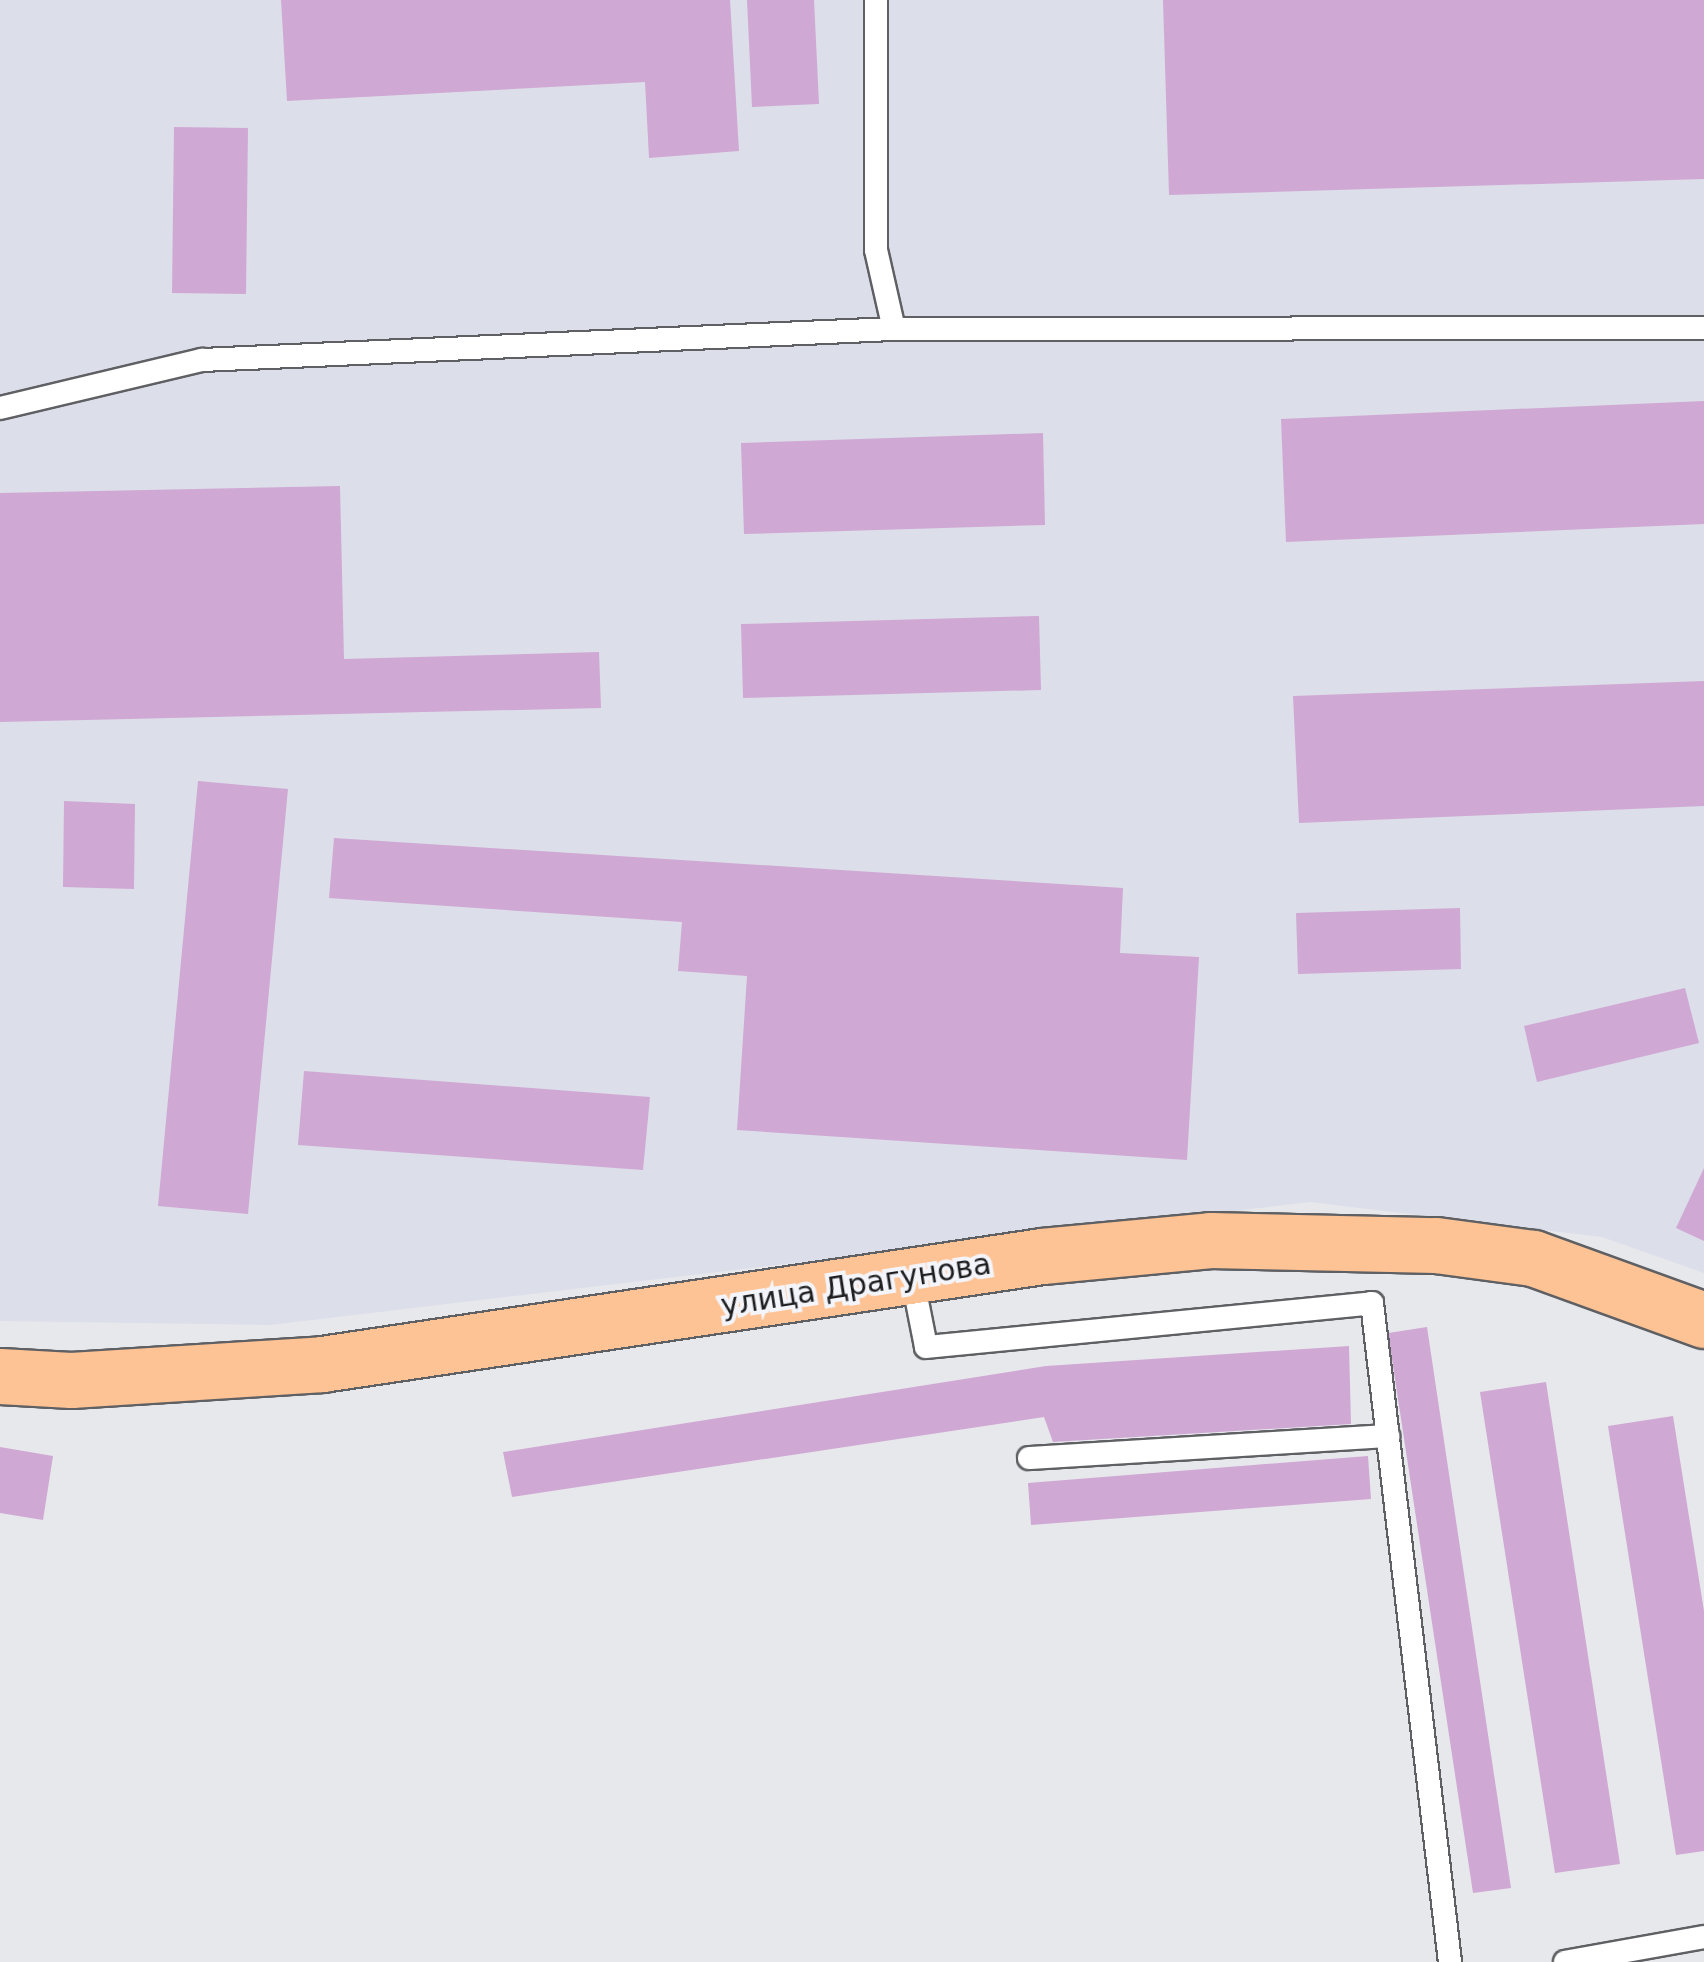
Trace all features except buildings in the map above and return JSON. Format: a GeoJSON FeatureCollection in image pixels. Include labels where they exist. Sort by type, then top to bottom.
{"type":"FeatureCollection","features":[{"type":"Feature","properties":{"kind":"main road","name":"улица Драгунова"},"geometry":{"type":"LineString","coordinates":[[0,1376],[71,1380],[322,1364],[912,1276],[1210,1240],[1436,1245],[1533,1258],[1704,1320]]}},
{"type":"Feature","properties":{"kind":"lane"},"geometry":{"type":"LineString","coordinates":[[876,0],[876,250],[894,329]]}},
{"type":"Feature","properties":{"kind":"lane"},"geometry":{"type":"LineString","coordinates":[[0,408],[202,360],[894,329],[1704,328]]}},
{"type":"Feature","properties":{"kind":"lane"},"geometry":{"type":"LineString","coordinates":[[912,1276],[926,1348],[1372,1303],[1450,1962]]}},
{"type":"Feature","properties":{"kind":"lane"},"geometry":{"type":"LineString","coordinates":[[1029,1458],[1388,1436]]}},
{"type":"Feature","properties":{"kind":"lane"},"geometry":{"type":"LineString","coordinates":[[1565,1962],[1704,1936]]}},
{"type":"Feature","properties":{"kind":"shaded area"},"geometry":{"type":"Polygon","coordinates":[[[0,0],[1704,0],[1704,1273],[1602,1237],[1310,1202],[270,1325],[0,1321],[0,0]]]}}]}
